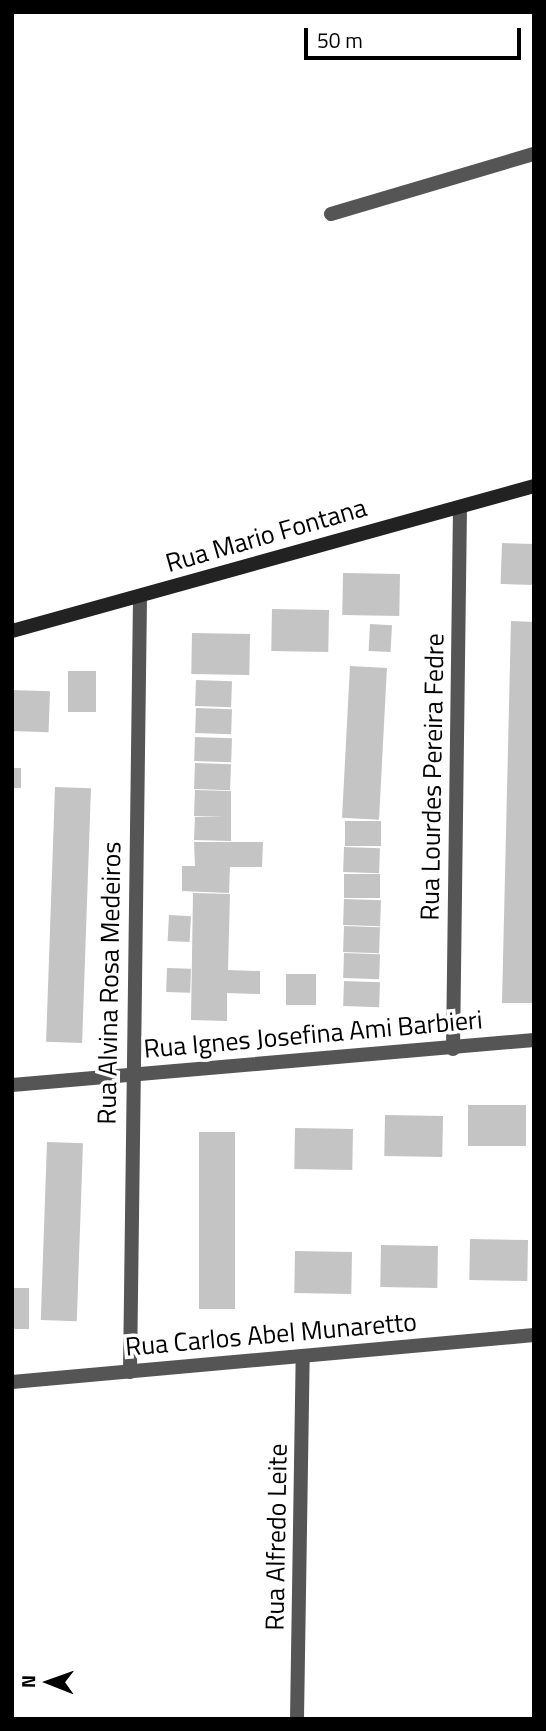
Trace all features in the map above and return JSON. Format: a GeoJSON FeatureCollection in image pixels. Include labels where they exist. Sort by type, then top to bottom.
{"type":"FeatureCollection","features":[{"type":"Feature","properties":{"kind":"street"},"geometry":{"type":"LineString","coordinates":[[331,214],[534,154]]}},
{"type":"Feature","properties":{"kind":"street","name":"Rua Mario Fontana"},"geometry":{"type":"LineString","coordinates":[[12,631],[534,486]]}},
{"type":"Feature","properties":{"kind":"street","name":"Rua Lourdes Pereira Fedre"},"geometry":{"type":"LineString","coordinates":[[453,1049],[460,507]]}},
{"type":"Feature","properties":{"kind":"street","name":"Rua Alvina Rosa Medeiros"},"geometry":{"type":"LineString","coordinates":[[130,1372],[140,596]]}},
{"type":"Feature","properties":{"kind":"street","name":"Rua Ignes Josefina Ami Barbieri"},"geometry":{"type":"LineString","coordinates":[[12,1085],[534,1040]]}},
{"type":"Feature","properties":{"kind":"street","name":"Rua Carlos Abel Munaretto"},"geometry":{"type":"LineString","coordinates":[[12,1382],[534,1335]]}},
{"type":"Feature","properties":{"kind":"street","name":"Rua Alfredo Leite"},"geometry":{"type":"LineString","coordinates":[[297,1719],[303,1356]]}},
{"type":"Feature","properties":{"kind":"building"},"geometry":{"type":"Polygon","coordinates":[[[502,543],[534,544],[533,585],[501,584],[502,543]]]}},
{"type":"Feature","properties":{"kind":"building"},"geometry":{"type":"Polygon","coordinates":[[[343,573],[400,574],[399,616],[342,615],[343,573]]]}},
{"type":"Feature","properties":{"kind":"building"},"geometry":{"type":"Polygon","coordinates":[[[272,609],[329,610],[328,652],[271,651],[272,609]]]}},
{"type":"Feature","properties":{"kind":"building"},"geometry":{"type":"Polygon","coordinates":[[[511,621],[534,622],[534,1003],[502,1003],[511,621]]]}},
{"type":"Feature","properties":{"kind":"building"},"geometry":{"type":"Polygon","coordinates":[[[370,624],[392,625],[391,652],[369,651],[370,624]]]}},
{"type":"Feature","properties":{"kind":"building"},"geometry":{"type":"Polygon","coordinates":[[[192,633],[250,634],[249,675],[191,674],[192,633]]]}},
{"type":"Feature","properties":{"kind":"building"},"geometry":{"type":"Polygon","coordinates":[[[350,666],[387,668],[379,820],[342,818],[350,666]]]}},
{"type":"Feature","properties":{"kind":"building"},"geometry":{"type":"Polygon","coordinates":[[[68,671],[96,671],[96,712],[68,712],[68,671]]]}},
{"type":"Feature","properties":{"kind":"building"},"geometry":{"type":"Polygon","coordinates":[[[196,680],[232,681],[231,707],[195,706],[196,680]]]}},
{"type":"Feature","properties":{"kind":"building"},"geometry":{"type":"Polygon","coordinates":[[[12,690],[50,691],[49,732],[12,731],[12,690]]]}},
{"type":"Feature","properties":{"kind":"building"},"geometry":{"type":"Polygon","coordinates":[[[196,708],[232,709],[231,734],[195,733],[196,708]]]}},
{"type":"Feature","properties":{"kind":"building"},"geometry":{"type":"Polygon","coordinates":[[[195,737],[232,738],[231,762],[194,761],[195,737]]]}},
{"type":"Feature","properties":{"kind":"building"},"geometry":{"type":"Polygon","coordinates":[[[195,763],[231,764],[230,790],[194,789],[195,763]]]}},
{"type":"Feature","properties":{"kind":"building"},"geometry":{"type":"Polygon","coordinates":[[[12,768],[21,768],[21,788],[12,788],[12,768]]]}},
{"type":"Feature","properties":{"kind":"building"},"geometry":{"type":"Polygon","coordinates":[[[55,787],[91,788],[82,1043],[46,1042],[55,787]]]}},
{"type":"Feature","properties":{"kind":"building"},"geometry":{"type":"Polygon","coordinates":[[[195,790],[231,791],[231,841],[194,840],[195,817],[224,817],[194,816],[195,790]]]}},
{"type":"Feature","properties":{"kind":"building"},"geometry":{"type":"Polygon","coordinates":[[[345,821],[381,821],[381,846],[345,846],[345,821]]]}},
{"type":"Feature","properties":{"kind":"building"},"geometry":{"type":"Polygon","coordinates":[[[194,842],[263,842],[262,867],[230,867],[229,893],[182,891],[182,866],[195,866],[194,842]]]}},
{"type":"Feature","properties":{"kind":"building"},"geometry":{"type":"Polygon","coordinates":[[[344,847],[380,848],[379,873],[343,872],[344,847]]]}},
{"type":"Feature","properties":{"kind":"building"},"geometry":{"type":"Polygon","coordinates":[[[344,874],[380,874],[380,898],[344,898],[344,874]]]}},
{"type":"Feature","properties":{"kind":"building"},"geometry":{"type":"Polygon","coordinates":[[[193,893],[230,894],[228,970],[260,971],[260,994],[227,993],[227,1021],[191,1020],[193,893]]]}},
{"type":"Feature","properties":{"kind":"building"},"geometry":{"type":"Polygon","coordinates":[[[344,899],[381,900],[380,926],[343,925],[344,899]]]}},
{"type":"Feature","properties":{"kind":"building"},"geometry":{"type":"Polygon","coordinates":[[[169,915],[191,916],[190,942],[168,941],[169,915]]]}},
{"type":"Feature","properties":{"kind":"building"},"geometry":{"type":"Polygon","coordinates":[[[344,926],[380,927],[379,953],[343,952],[344,926]]]}},
{"type":"Feature","properties":{"kind":"building"},"geometry":{"type":"Polygon","coordinates":[[[344,953],[380,954],[379,979],[343,978],[344,953]]]}},
{"type":"Feature","properties":{"kind":"building"},"geometry":{"type":"Polygon","coordinates":[[[167,968],[191,969],[190,993],[166,992],[167,968]]]}},
{"type":"Feature","properties":{"kind":"building"},"geometry":{"type":"Polygon","coordinates":[[[286,974],[316,974],[316,1005],[286,1005],[286,974]]]}},
{"type":"Feature","properties":{"kind":"building"},"geometry":{"type":"Polygon","coordinates":[[[344,981],[380,982],[379,1007],[343,1006],[344,981]]]}},
{"type":"Feature","properties":{"kind":"building"},"geometry":{"type":"Polygon","coordinates":[[[468,1105],[526,1105],[526,1146],[468,1146],[468,1105]]]}},
{"type":"Feature","properties":{"kind":"building"},"geometry":{"type":"Polygon","coordinates":[[[385,1115],[443,1116],[442,1157],[384,1156],[385,1115]]]}},
{"type":"Feature","properties":{"kind":"building"},"geometry":{"type":"Polygon","coordinates":[[[295,1128],[353,1129],[352,1170],[294,1169],[295,1128]]]}},
{"type":"Feature","properties":{"kind":"building"},"geometry":{"type":"Polygon","coordinates":[[[199,1132],[235,1132],[235,1309],[199,1309],[199,1132]]]}},
{"type":"Feature","properties":{"kind":"building"},"geometry":{"type":"Polygon","coordinates":[[[47,1142],[83,1143],[77,1321],[41,1320],[47,1142]]]}},
{"type":"Feature","properties":{"kind":"building"},"geometry":{"type":"Polygon","coordinates":[[[470,1239],[528,1240],[527,1281],[469,1280],[470,1239]]]}},
{"type":"Feature","properties":{"kind":"building"},"geometry":{"type":"Polygon","coordinates":[[[381,1245],[438,1246],[437,1288],[380,1287],[381,1245]]]}},
{"type":"Feature","properties":{"kind":"building"},"geometry":{"type":"Polygon","coordinates":[[[295,1251],[352,1252],[351,1294],[294,1293],[295,1251]]]}},
{"type":"Feature","properties":{"kind":"building"},"geometry":{"type":"Polygon","coordinates":[[[12,1288],[29,1288],[29,1329],[12,1329],[12,1288]]]}}]}
